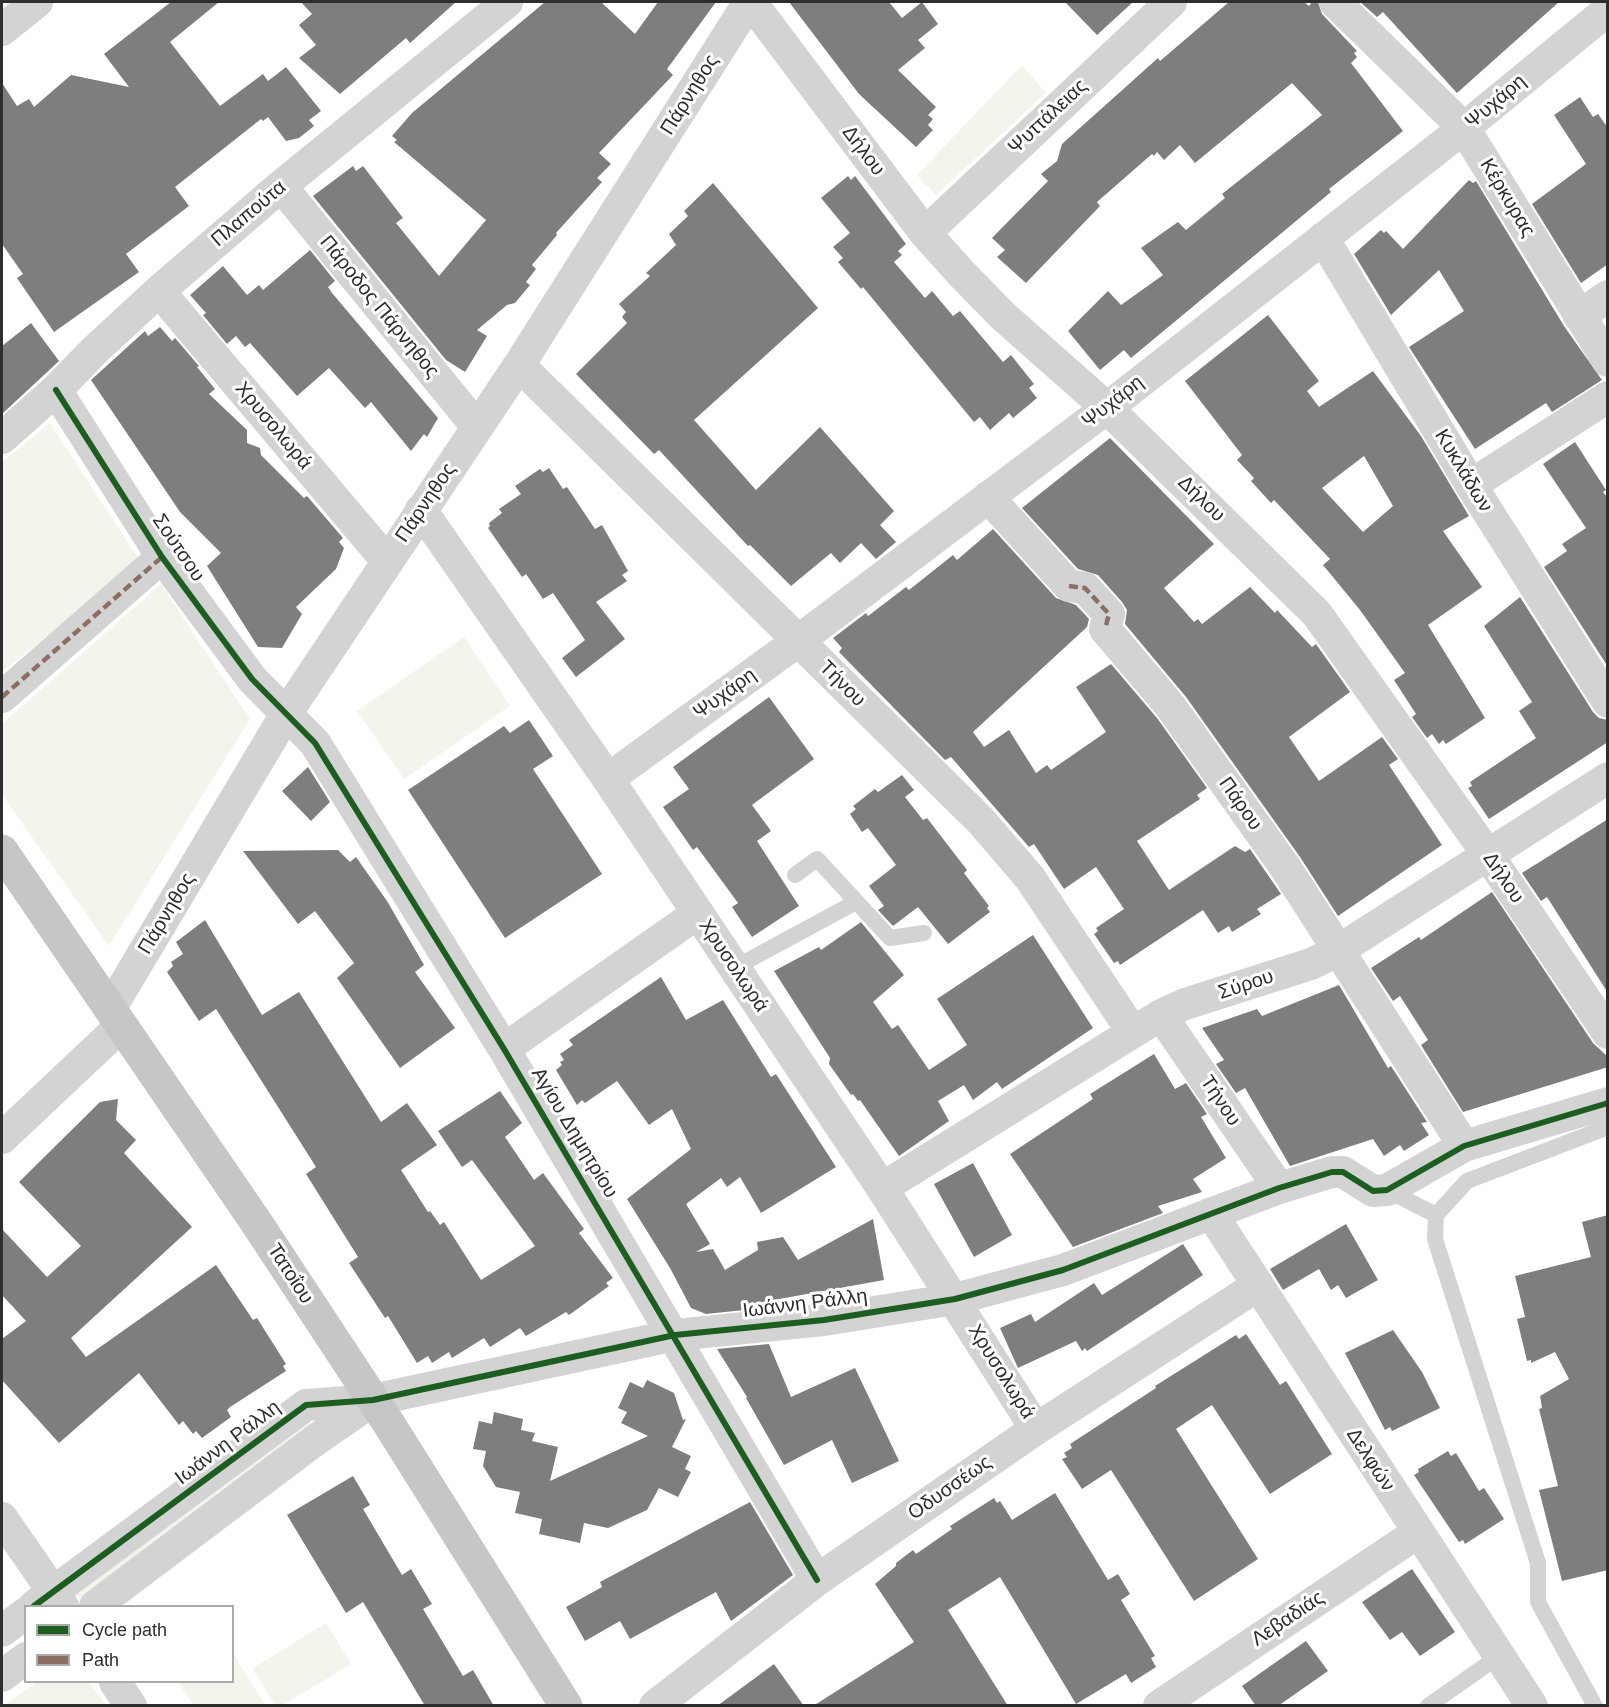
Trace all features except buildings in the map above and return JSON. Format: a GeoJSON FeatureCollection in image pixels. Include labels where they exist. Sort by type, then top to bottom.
{"type":"FeatureCollection","features":[{"type":"Feature","properties":{"kind":"main road","name":"Τατοΐου"},"geometry":{"type":"LineString","coordinates":[[2,851],[256,1222],[373,1400],[566,1706]]}},
{"type":"Feature","properties":{"kind":"street"},"geometry":{"type":"LineString","coordinates":[[2,30],[37,2]]}},
{"type":"Feature","properties":{"kind":"street","name":"Πλαπούτα"},"geometry":{"type":"LineString","coordinates":[[2,438],[57,390],[96,349],[159,291],[281,186],[507,2]]}},
{"type":"Feature","properties":{"kind":"street","name":"Δήλου"},"geometry":{"type":"LineString","coordinates":[[750,2],[925,233],[1003,316],[1107,408],[1317,614],[1488,855],[1608,1033]]}},
{"type":"Feature","properties":{"kind":"street","name":"Πάρνηθος"},"geometry":{"type":"LineString","coordinates":[[2,1138],[116,1017],[286,714],[519,365],[750,2]]}},
{"type":"Feature","properties":{"kind":"street","name":"Ψυττάλειας"},"geometry":{"type":"LineString","coordinates":[[925,233],[1171,2]]}},
{"type":"Feature","properties":{"kind":"street","name":"Κέρκυρας"},"geometry":{"type":"LineString","coordinates":[[1335,2],[1464,129],[1608,361]]}},
{"type":"Feature","properties":{"kind":"street","name":"Ψυχάρη"},"geometry":{"type":"LineString","coordinates":[[608,779],[798,641],[1107,408],[1605,18]]}},
{"type":"Feature","properties":{"kind":"street","name":"Πάροδος Πάρνηθος"},"geometry":{"type":"LineString","coordinates":[[281,186],[477,427]]}},
{"type":"Feature","properties":{"kind":"street","name":"Κυκλάδων"},"geometry":{"type":"LineString","coordinates":[[1323,238],[1471,485],[1608,702]]}},
{"type":"Feature","properties":{"kind":"street","name":"Χρυσολωρά"},"geometry":{"type":"LineString","coordinates":[[159,291],[387,561]]}},
{"type":"Feature","properties":{"kind":"street"},"geometry":{"type":"LineString","coordinates":[[1580,316],[1608,296]]}},
{"type":"Feature","properties":{"kind":"street","name":"Τήνου"},"geometry":{"type":"LineString","coordinates":[[519,365],[1004,847],[1030,878],[1132,1031]]}},
{"type":"Feature","properties":{"kind":"street","name":"Σούτσου"},"geometry":{"type":"LineString","coordinates":[[57,390],[162,557],[252,679],[286,714]]}},
{"type":"Feature","properties":{"kind":"street"},"geometry":{"type":"LineString","coordinates":[[1471,485],[1608,397]]}},
{"type":"Feature","properties":{"kind":"street","name":"Πάρου"},"geometry":{"type":"LineString","coordinates":[[988,497],[1069,586],[1085,588],[1109,614],[1105,629],[1171,706],[1285,867],[1464,1146]]}},
{"type":"Feature","properties":{"kind":"street","name":"Χρυσολωρά"},"geometry":{"type":"LineString","coordinates":[[421,510],[698,913],[955,1299],[1036,1429]]}},
{"type":"Feature","properties":{"kind":"street"},"geometry":{"type":"LineString","coordinates":[[2,697],[162,557]]}},
{"type":"Feature","properties":{"kind":"street","name":"Αγίου Δημητρίου"},"geometry":{"type":"LineString","coordinates":[[286,714],[315,743],[504,1049],[675,1335],[817,1580]]}},
{"type":"Feature","properties":{"kind":"street","name":"Σύρου"},"geometry":{"type":"LineString","coordinates":[[882,1188],[1161,1014],[1185,1004],[1311,964],[1339,950],[1608,778]]}},
{"type":"Feature","properties":{"kind":"street"},"geometry":{"type":"LineString","coordinates":[[504,1049],[698,913]]}},
{"type":"Feature","properties":{"kind":"street","name":"Τήνου"},"geometry":{"type":"LineString","coordinates":[[1161,1014],[1279,1188]]}},
{"type":"Feature","properties":{"kind":"street"},"geometry":{"type":"LineString","coordinates":[[1387,1190],[1464,1146],[1608,1104]]}},
{"type":"Feature","properties":{"kind":"street","name":"Ιωάννη Ράλλη"},"geometry":{"type":"LineString","coordinates":[[50,1602],[306,1405],[373,1400],[675,1335],[824,1320],[955,1299],[1063,1270],[1279,1188],[1332,1172],[1344,1173],[1373,1191],[1387,1190]]}},
{"type":"Feature","properties":{"kind":"street","name":"Δελφών"},"geometry":{"type":"LineString","coordinates":[[1211,1214],[1532,1706]]}},
{"type":"Feature","properties":{"kind":"street","name":"Οδυσσέως"},"geometry":{"type":"LineString","coordinates":[[655,1706],[817,1580],[1036,1429],[1257,1286]]}},
{"type":"Feature","properties":{"kind":"street","name":"Ιωάννη Ράλλη"},"geometry":{"type":"LineString","coordinates":[[96,1605],[317,1439],[373,1400]]}},
{"type":"Feature","properties":{"kind":"street"},"geometry":{"type":"LineString","coordinates":[[2,1518],[50,1602]]}},
{"type":"Feature","properties":{"kind":"street","name":"Λεβαδιάς"},"geometry":{"type":"LineString","coordinates":[[1158,1706],[1417,1533]]}},
{"type":"Feature","properties":{"kind":"street"},"geometry":{"type":"LineString","coordinates":[[2,1631],[24,1614]]}},
{"type":"Feature","properties":{"kind":"street"},"geometry":{"type":"LineString","coordinates":[[2,1676],[24,1660]]}},
{"type":"Feature","properties":{"kind":"street"},"geometry":{"type":"LineString","coordinates":[[115,1683],[131,1706]]}},
{"type":"Feature","properties":{"kind":"lane"},"geometry":{"type":"LineString","coordinates":[[795,874],[817,859],[890,938],[924,933]]}},
{"type":"Feature","properties":{"kind":"lane"},"geometry":{"type":"LineString","coordinates":[[734,968],[856,902]]}},
{"type":"Feature","properties":{"kind":"lane"},"geometry":{"type":"LineString","coordinates":[[1595,1706],[1538,1602],[1538,1563],[1435,1239],[1436,1215],[1467,1181],[1608,1127]]}},
{"type":"Feature","properties":{"kind":"lane"},"geometry":{"type":"LineString","coordinates":[[1387,1190],[1436,1215]]}},
{"type":"Feature","properties":{"kind":"lane"},"geometry":{"type":"LineString","coordinates":[[1428,1706],[1499,1656]]}},
{"type":"Feature","properties":{"kind":"shaded area"},"geometry":{"type":"Polygon","coordinates":[[[1022,65],[1046,93],[936,195],[917,175],[1022,65]]]}},
{"type":"Feature","properties":{"kind":"shaded area"},"geometry":{"type":"Polygon","coordinates":[[[50,423],[140,561],[2,672],[2,462],[50,423]]]}},
{"type":"Feature","properties":{"kind":"shaded area"},"geometry":{"type":"Polygon","coordinates":[[[161,584],[250,719],[109,946],[2,795],[2,724],[161,584]]]}},
{"type":"Feature","properties":{"kind":"shaded area"},"geometry":{"type":"Polygon","coordinates":[[[464,637],[510,706],[404,779],[357,711],[464,637]]]}},
{"type":"Feature","properties":{"kind":"shaded area"},"geometry":{"type":"Polygon","coordinates":[[[308,1421],[313,1427],[81,1600],[75,1592],[308,1421]]]}},
{"type":"Feature","properties":{"kind":"shaded area"},"geometry":{"type":"Polygon","coordinates":[[[326,1623],[351,1664],[283,1705],[275,1705],[253,1668],[326,1623]]]}},
{"type":"Feature","properties":{"kind":"shaded area"},"geometry":{"type":"Polygon","coordinates":[[[234,1655],[265,1705],[193,1705],[179,1683],[234,1683],[234,1655]]]}},
{"type":"Feature","properties":{"kind":"shaded area"},"geometry":{"type":"Polygon","coordinates":[[[36,1683],[90,1683],[106,1705],[4,1705],[36,1683]]]}},
{"type":"Feature","properties":{"kind":"marked path"},"geometry":{"type":"LineString","coordinates":[[2,697],[162,557]]}},
{"type":"Feature","properties":{"kind":"marked path"},"geometry":{"type":"LineString","coordinates":[[1069,586],[1085,588],[1109,614],[1105,629]]}},
{"type":"Feature","properties":{"kind":"cycle path"},"geometry":{"type":"LineString","coordinates":[[56,390],[162,557],[252,679],[315,743],[504,1049],[817,1580]]}},
{"type":"Feature","properties":{"kind":"cycle path"},"geometry":{"type":"LineString","coordinates":[[35,1605],[306,1405],[373,1400],[675,1335],[824,1320],[955,1299],[1063,1270],[1279,1188],[1332,1172],[1343,1172],[1373,1191],[1387,1190],[1464,1146],[1608,1103]]}}]}
